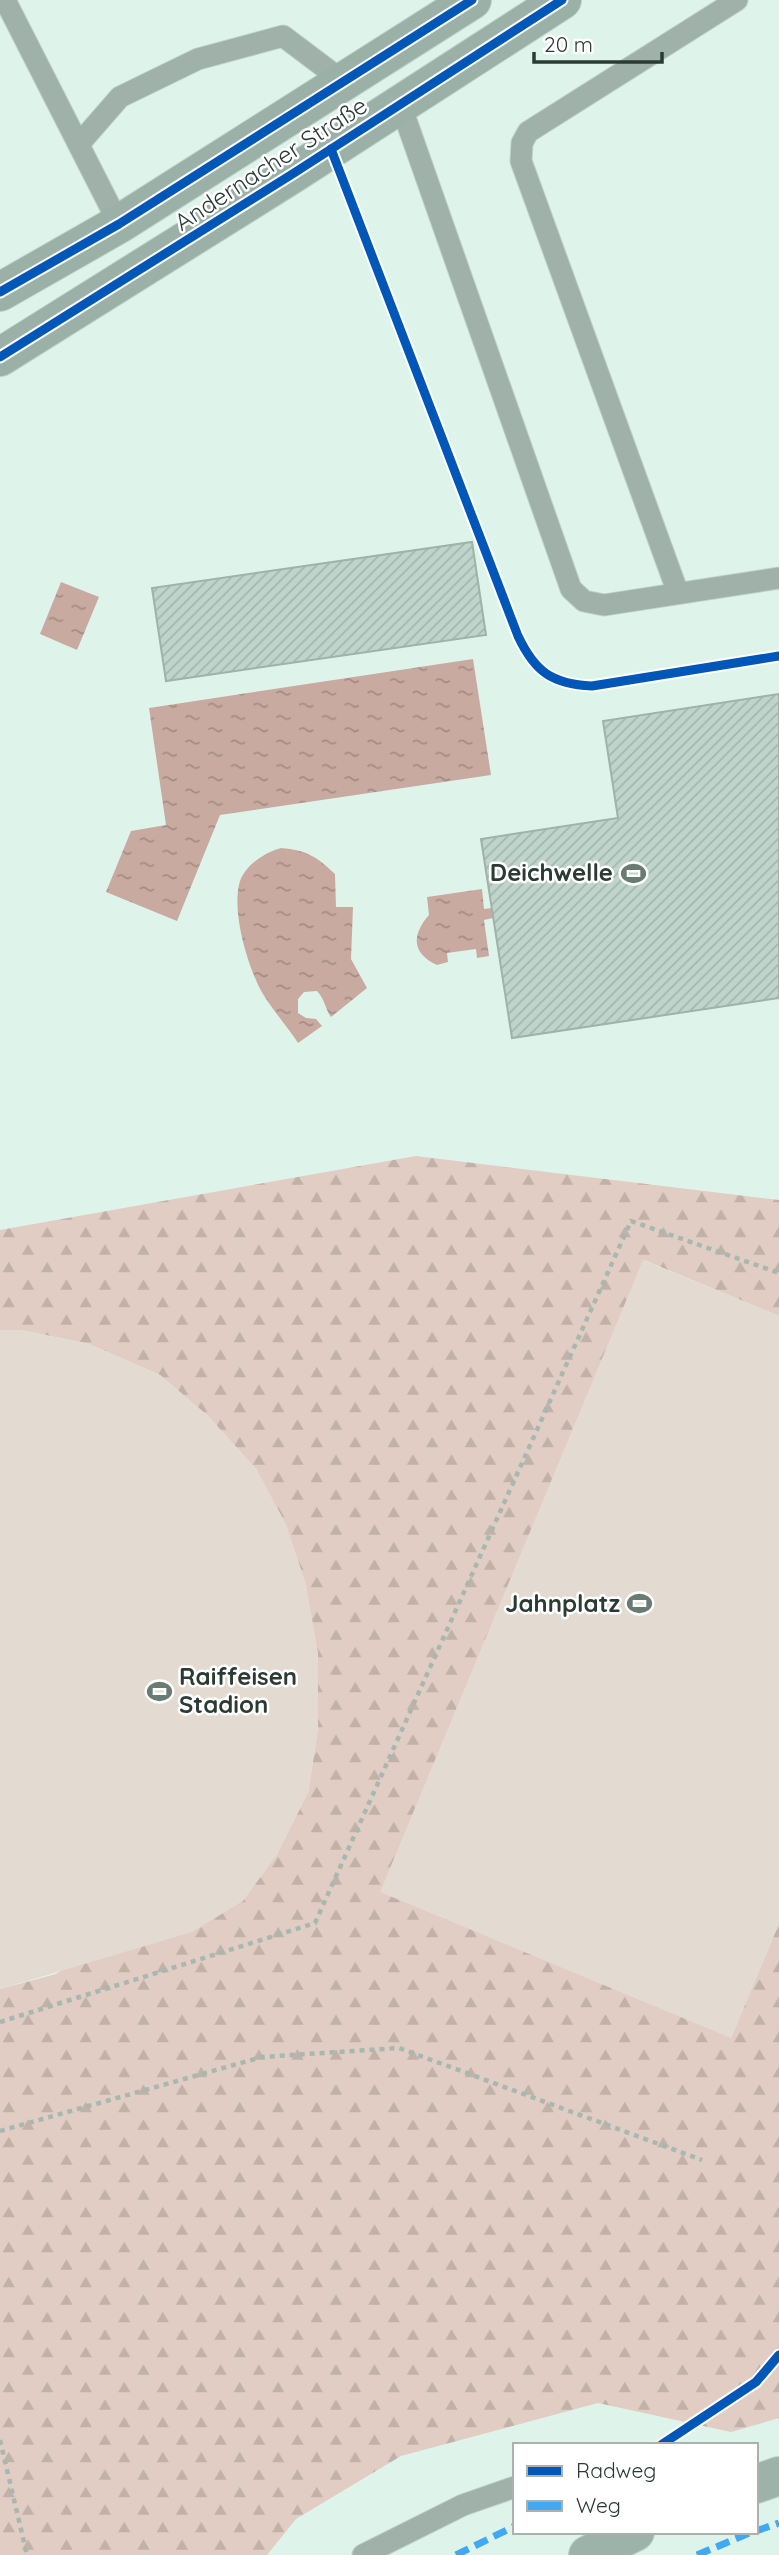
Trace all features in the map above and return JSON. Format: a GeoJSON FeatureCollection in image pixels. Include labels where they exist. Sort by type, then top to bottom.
{"type":"FeatureCollection","features":[{"type":"Feature","properties":{"kind":"main road"},"geometry":{"type":"LineString","coordinates":[[758,2483],[779,2476]]}},
{"type":"Feature","properties":{"kind":"main road"},"geometry":{"type":"LineString","coordinates":[[588,2555],[631,2534]]}},
{"type":"Feature","properties":{"kind":"street","name":"Andernacher Straße"},"geometry":{"type":"LineString","coordinates":[[0,292],[119,224],[472,0]]}},
{"type":"Feature","properties":{"kind":"street","name":"Andernacher Straße"},"geometry":{"type":"LineString","coordinates":[[0,357],[271,188],[562,0]]}},
{"type":"Feature","properties":{"kind":"lane"},"geometry":{"type":"LineString","coordinates":[[5,0],[119,224]]}},
{"type":"Feature","properties":{"kind":"lane"},"geometry":{"type":"LineString","coordinates":[[678,593],[521,161],[522,143],[528,132],[737,0]]}},
{"type":"Feature","properties":{"kind":"lane"},"geometry":{"type":"LineString","coordinates":[[79,145],[120,97],[198,59],[283,36],[344,82]]}},
{"type":"Feature","properties":{"kind":"lane"},"geometry":{"type":"LineString","coordinates":[[400,103],[571,589],[584,601],[604,605],[779,578]]}},
{"type":"Feature","properties":{"kind":"lane"},"geometry":{"type":"LineString","coordinates":[[363,2555],[463,2505],[513,2488]]}},
{"type":"Feature","properties":{"kind":"path"},"geometry":{"type":"LineString","coordinates":[[0,2022],[315,1923],[631,1221],[779,1273]]}},
{"type":"Feature","properties":{"kind":"path"},"geometry":{"type":"LineString","coordinates":[[0,2131],[262,2057],[399,2048],[702,2160]]}},
{"type":"Feature","properties":{"kind":"path"},"geometry":{"type":"LineString","coordinates":[[0,2440],[27,2555]]}},
{"type":"Feature","properties":{"kind":"green space"},"geometry":{"type":"Polygon","coordinates":[[[416,1156],[779,1200],[779,1316],[644,1260],[731,2038],[779,1923],[779,2418],[731,2432],[598,2403],[401,2456],[296,2519],[267,2555],[0,2555],[0,1989],[56,1974],[308,1793],[318,1729],[318,1653],[257,1470],[208,1416],[160,1375],[89,1344],[21,1330],[0,1330],[0,1230],[416,1156]]]}},
{"type":"Feature","properties":{"kind":"shaded area","name":"Jahnplatz"},"geometry":{"type":"Polygon","coordinates":[[[643,1260],[779,1316],[779,1923],[731,2038],[380,1892],[643,1260]]]}},
{"type":"Feature","properties":{"kind":"shaded area","name":"Raiffeisen Stadion"},"geometry":{"type":"Polygon","coordinates":[[[0,1330],[21,1330],[89,1344],[160,1375],[208,1416],[257,1470],[286,1524],[306,1584],[318,1653],[318,1729],[308,1793],[277,1855],[243,1901],[192,1932],[0,1989],[0,1330]]]}},
{"type":"Feature","properties":{"kind":"water"},"geometry":{"type":"Polygon","coordinates":[[[61,582],[99,597],[77,650],[40,634],[61,582]]]}},
{"type":"Feature","properties":{"kind":"water"},"geometry":{"type":"Polygon","coordinates":[[[473,659],[491,775],[220,815],[177,921],[106,892],[131,831],[166,825],[149,708],[473,659]]]}},
{"type":"Feature","properties":{"kind":"water"},"geometry":{"type":"Polygon","coordinates":[[[281,848],[311,855],[335,874],[336,907],[353,907],[351,959],[367,988],[331,1017],[317,991],[304,992],[298,999],[298,1013],[306,1018],[316,1019],[322,1026],[298,1043],[256,980],[244,946],[239,920],[238,896],[241,878],[261,857],[281,848]]]}},
{"type":"Feature","properties":{"kind":"water"},"geometry":{"type":"Polygon","coordinates":[[[482,889],[484,909],[492,908],[493,918],[484,920],[489,956],[477,958],[476,949],[447,953],[448,962],[437,965],[428,960],[422,955],[417,943],[419,929],[429,915],[427,897],[482,889]]]}},
{"type":"Feature","properties":{"kind":"building"},"geometry":{"type":"Polygon","coordinates":[[[472,542],[486,635],[166,681],[152,588],[472,542]]]}},
{"type":"Feature","properties":{"kind":"building","name":"Deichwelle"},"geometry":{"type":"Polygon","coordinates":[[[779,694],[779,998],[512,1038],[481,839],[618,818],[603,721],[779,694]]]}},
{"type":"Feature","properties":{"kind":"marked path"},"geometry":{"type":"LineString","coordinates":[[758,2530],[779,2523]]}},
{"type":"Feature","properties":{"kind":"marked path"},"geometry":{"type":"LineString","coordinates":[[456,2555],[513,2527]]}},
{"type":"Feature","properties":{"kind":"marked path"},"geometry":{"type":"LineString","coordinates":[[697,2555],[747,2534]]}},
{"type":"Feature","properties":{"kind":"cycle path"},"geometry":{"type":"LineString","coordinates":[[0,292],[119,224],[472,0]]}},
{"type":"Feature","properties":{"kind":"cycle path"},"geometry":{"type":"LineString","coordinates":[[0,357],[294,173],[562,0]]}},
{"type":"Feature","properties":{"kind":"cycle path"},"geometry":{"type":"LineString","coordinates":[[331,149],[518,636],[538,667],[555,679],[592,686],[779,656]]}},
{"type":"Feature","properties":{"kind":"cycle path"},"geometry":{"type":"LineString","coordinates":[[664,2443],[756,2382],[779,2355]]}},
{"type":"Feature","properties":{"kind":"place","name":"Deichwelle"},"geometry":{"type":"Point","coordinates":[633,873]}},
{"type":"Feature","properties":{"kind":"place","name":"Jahnplatz"},"geometry":{"type":"Point","coordinates":[640,1604]}},
{"type":"Feature","properties":{"kind":"place","name":"Raiffeisen Stadion"},"geometry":{"type":"Point","coordinates":[159,1691]}}]}
